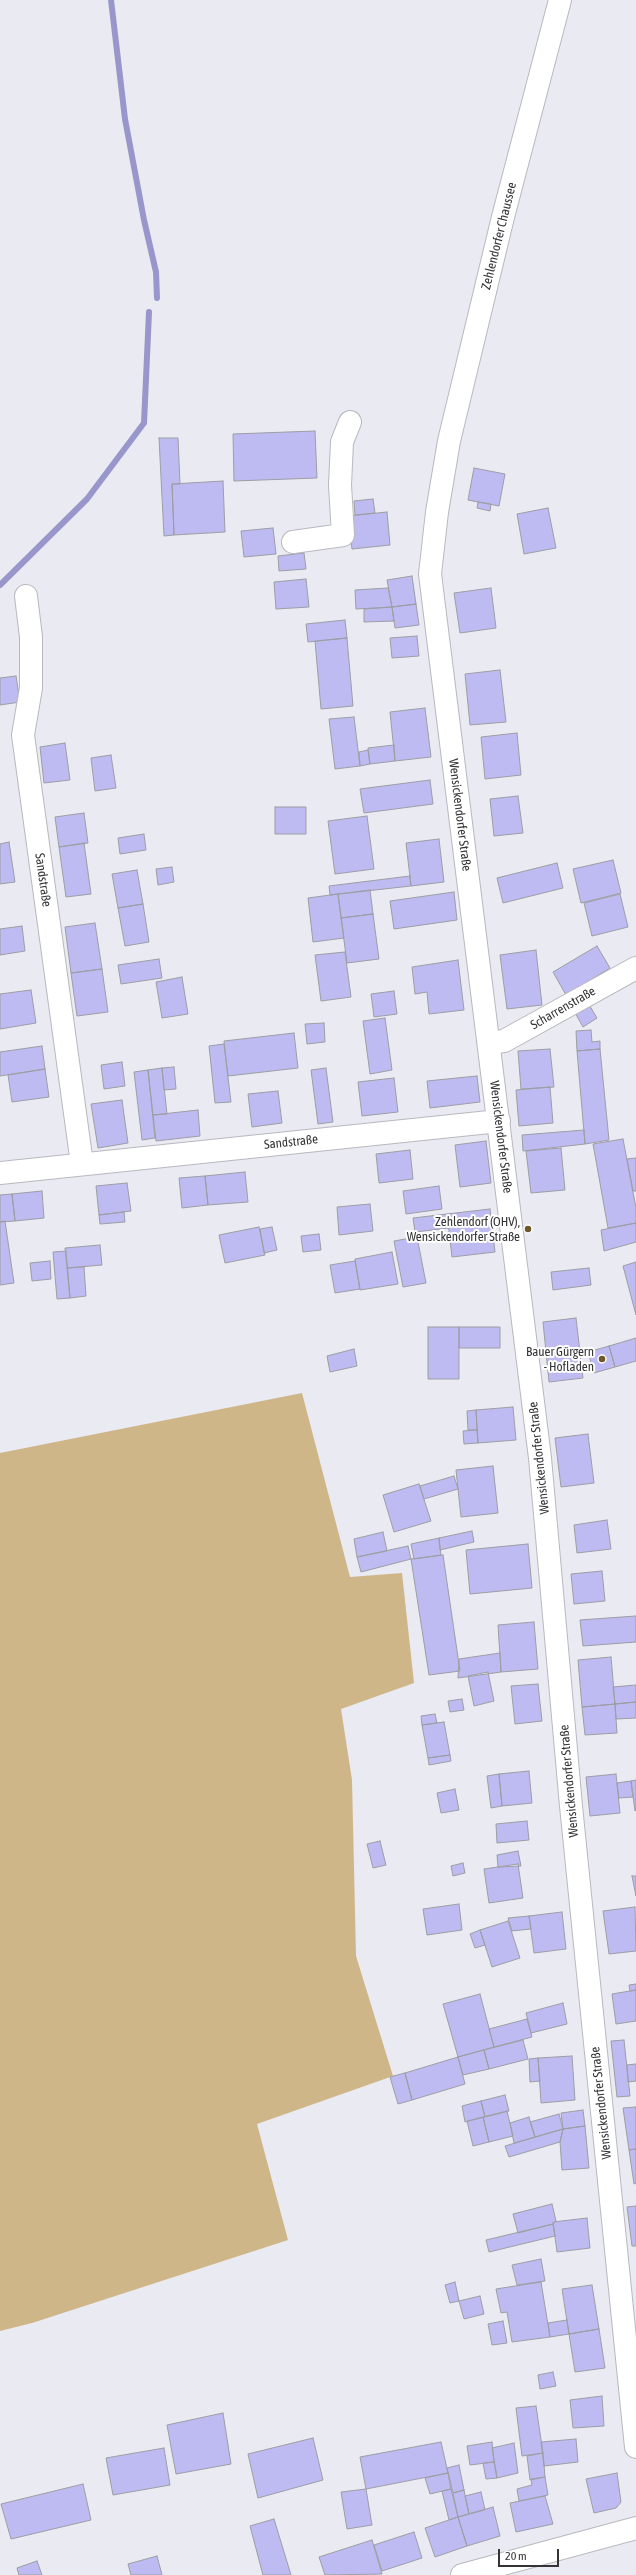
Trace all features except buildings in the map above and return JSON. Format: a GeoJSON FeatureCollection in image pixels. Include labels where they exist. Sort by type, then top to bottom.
{"type":"FeatureCollection","features":[{"type":"Feature","properties":{"kind":"main road","name":"Zehlendorfer Chaussee"},"geometry":{"type":"LineString","coordinates":[[442,473],[503,217],[560,0]]}},
{"type":"Feature","properties":{"kind":"main road"},"geometry":{"type":"LineString","coordinates":[[293,542],[343,535],[340,485],[342,442],[350,422]]}},
{"type":"Feature","properties":{"kind":"main road","name":"Wensickendorfer Straße"},"geometry":{"type":"LineString","coordinates":[[442,473],[430,574],[540,1458],[571,1806],[636,2446]]}},
{"type":"Feature","properties":{"kind":"main road","name":"Sandstraße"},"geometry":{"type":"LineString","coordinates":[[26,596],[31,637],[31,688],[23,735],[82,1164]]}},
{"type":"Feature","properties":{"kind":"main road","name":"Scharrenstraße"},"geometry":{"type":"LineString","coordinates":[[489,1043],[504,1042],[636,968]]}},
{"type":"Feature","properties":{"kind":"main road","name":"Sandstraße"},"geometry":{"type":"LineString","coordinates":[[0,1173],[499,1122]]}},
{"type":"Feature","properties":{"kind":"main road"},"geometry":{"type":"LineString","coordinates":[[462,2575],[635,2531]]}},
{"type":"Feature","properties":{"kind":"shaded area"},"geometry":{"type":"Polygon","coordinates":[[[302,1393],[350,1577],[402,1573],[414,1683],[341,1709],[352,1780],[356,1956],[393,2076],[257,2124],[288,2240],[32,2323],[0,2331],[0,1453],[302,1393]]]}},
{"type":"Feature","properties":{"kind":"waterway"},"geometry":{"type":"LineString","coordinates":[[111,0],[125,119],[144,220],[156,272],[157,298]]}},
{"type":"Feature","properties":{"kind":"waterway"},"geometry":{"type":"LineString","coordinates":[[0,585],[87,499],[144,423],[149,312]]}},
{"type":"Feature","properties":{"kind":"place","name":"Zehlendorf (OHV), Wensickendorfer Straße"},"geometry":{"type":"Point","coordinates":[528,1229]}},
{"type":"Feature","properties":{"kind":"place","name":"Bauer Gürgern - Hofladen"},"geometry":{"type":"Point","coordinates":[602,1359]}}]}
